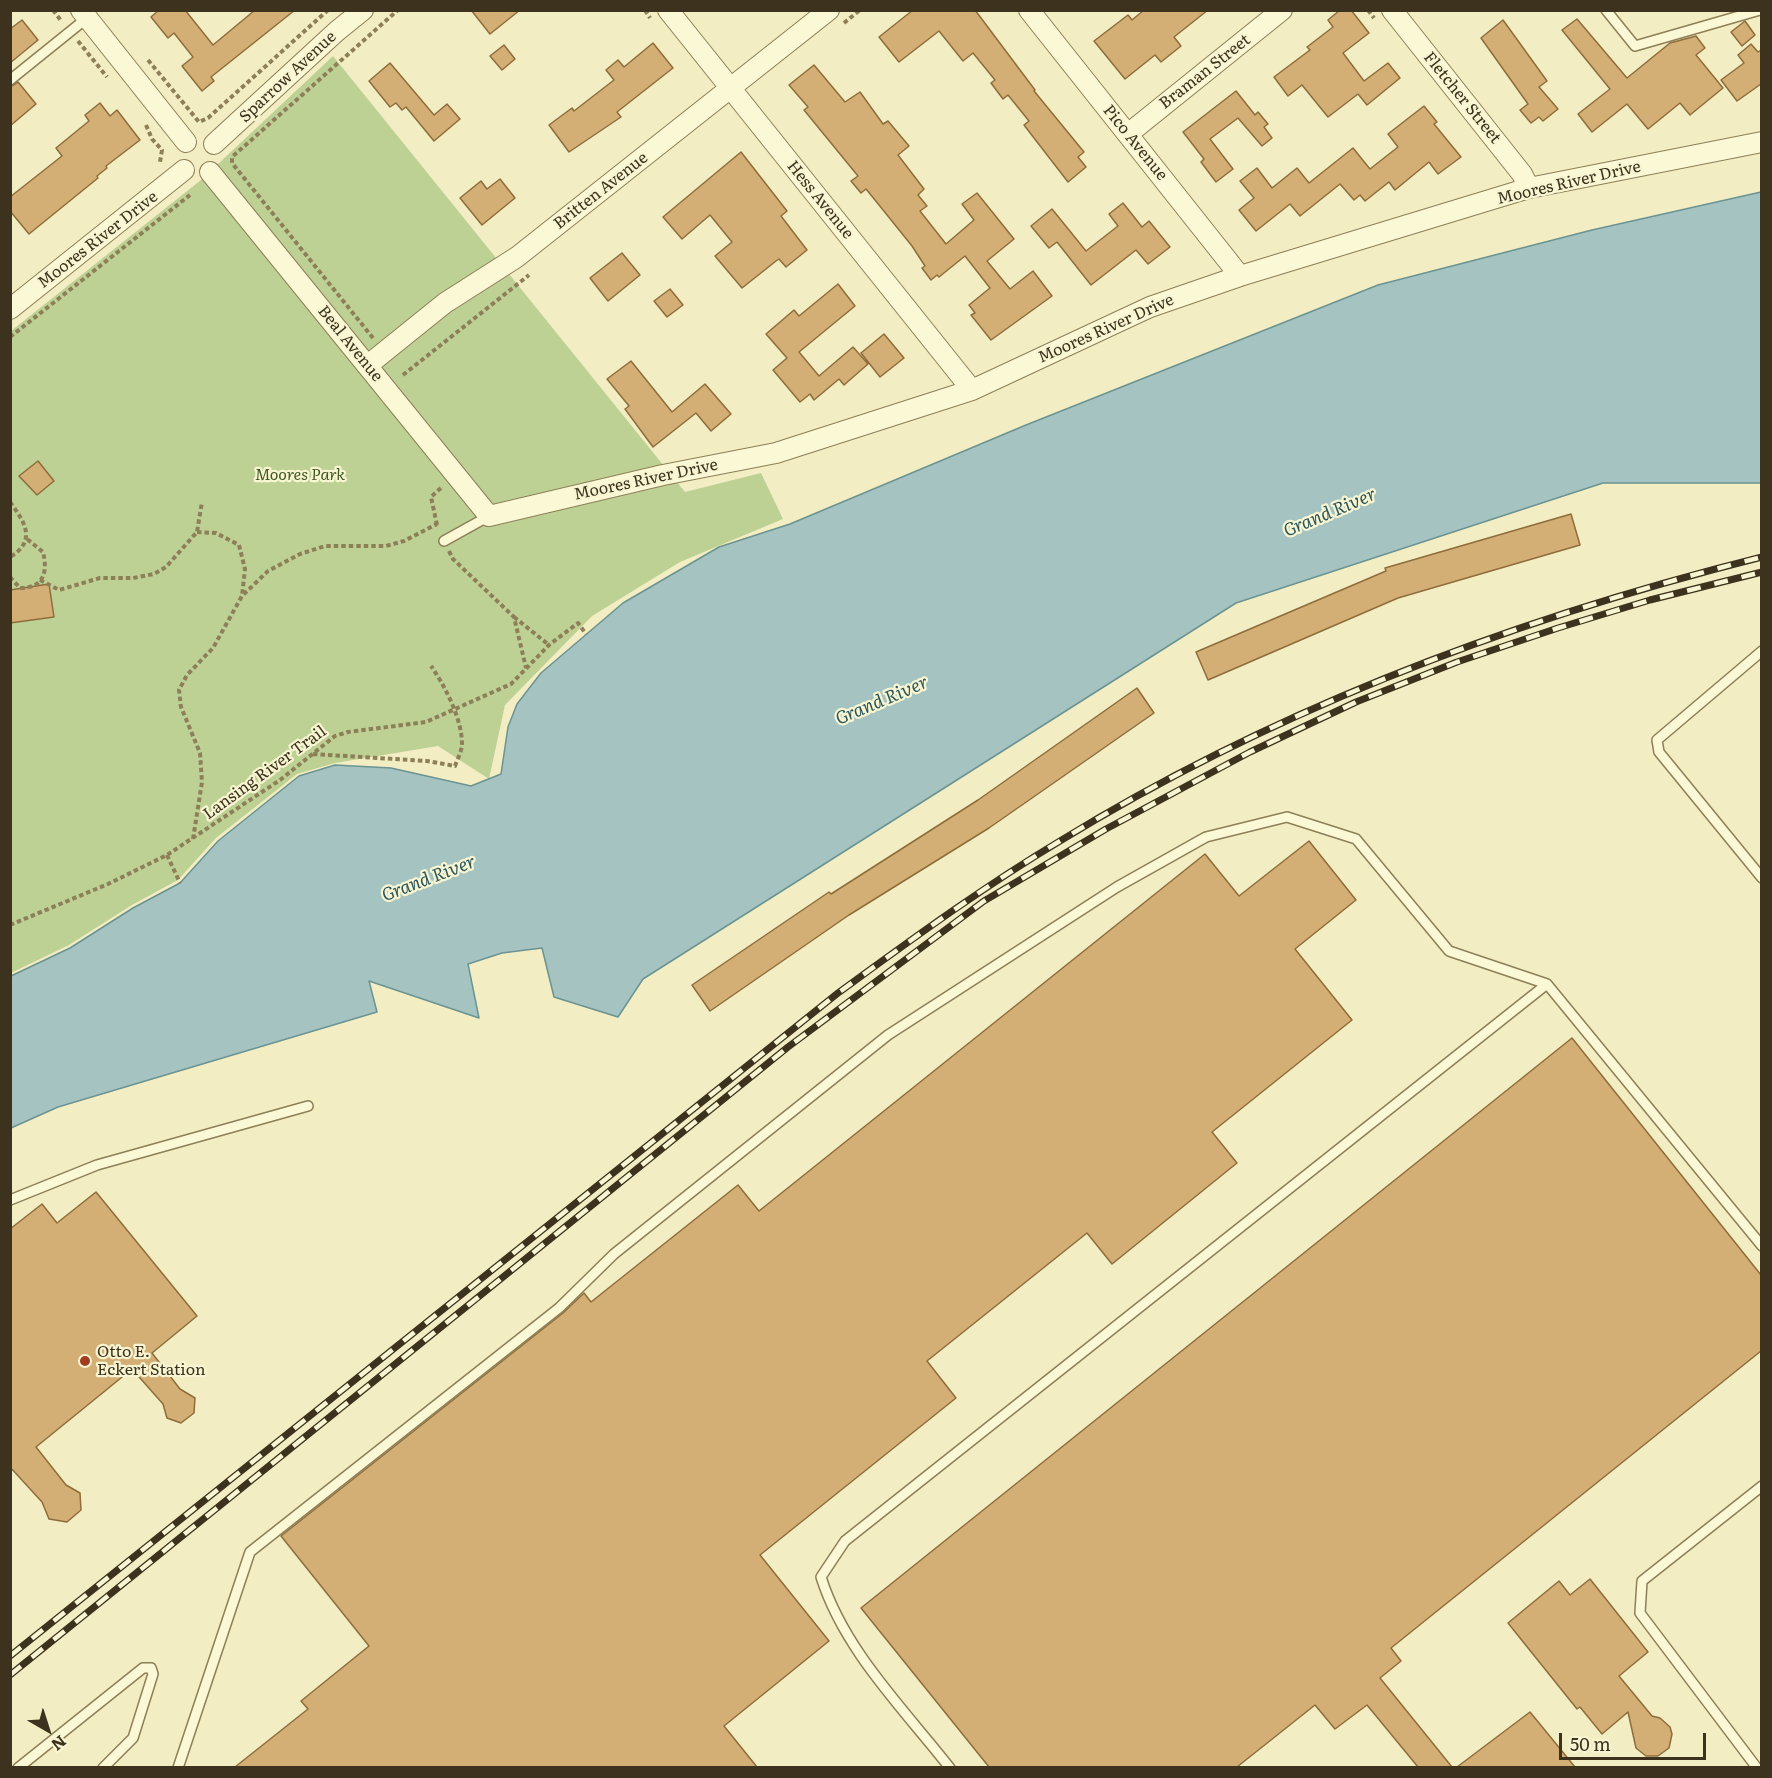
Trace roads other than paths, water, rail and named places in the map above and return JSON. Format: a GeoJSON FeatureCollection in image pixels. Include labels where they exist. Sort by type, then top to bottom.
{"type":"FeatureCollection","features":[{"type":"Feature","properties":{"kind":"street","name":"Sparrow Avenue"},"geometry":{"type":"LineString","coordinates":[[214,144],[363,10]]}},
{"type":"Feature","properties":{"kind":"street","name":"Hess Avenue"},"geometry":{"type":"LineString","coordinates":[[668,10],[972,390]]}},
{"type":"Feature","properties":{"kind":"street","name":"Britten Avenue"},"geometry":{"type":"LineString","coordinates":[[368,365],[445,303],[517,257],[829,10]]}},
{"type":"Feature","properties":{"kind":"street","name":"Pico Avenue"},"geometry":{"type":"LineString","coordinates":[[1029,10],[1240,276]]}},
{"type":"Feature","properties":{"kind":"street","name":"Braman Street"},"geometry":{"type":"LineString","coordinates":[[1128,134],[1282,10]]}},
{"type":"Feature","properties":{"kind":"street","name":"Fletcher Street"},"geometry":{"type":"LineString","coordinates":[[1392,10],[1522,174],[1529,188]]}},
{"type":"Feature","properties":{"kind":"street"},"geometry":{"type":"LineString","coordinates":[[84,14],[186,142]]}},
{"type":"Feature","properties":{"kind":"street"},"geometry":{"type":"LineString","coordinates":[[197,137],[214,144],[218,162],[210,172],[194,176],[184,170],[179,153],[186,142],[197,137]]}},
{"type":"Feature","properties":{"kind":"street","name":"Moores River Drive"},"geometry":{"type":"LineString","coordinates":[[489,516],[663,475],[776,453],[972,390],[1150,307],[1240,276],[1529,188],[1761,142]]}},
{"type":"Feature","properties":{"kind":"street","name":"Moores River Drive"},"geometry":{"type":"LineString","coordinates":[[10,309],[184,170]]}},
{"type":"Feature","properties":{"kind":"street","name":"Beal Avenue"},"geometry":{"type":"LineString","coordinates":[[210,172],[489,516]]}},
{"type":"Feature","properties":{"kind":"lane"},"geometry":{"type":"LineString","coordinates":[[1606,10],[1635,46],[1760,10]]}},
{"type":"Feature","properties":{"kind":"lane"},"geometry":{"type":"LineString","coordinates":[[10,80],[70,32],[84,14]]}},
{"type":"Feature","properties":{"kind":"lane"},"geometry":{"type":"LineString","coordinates":[[444,541],[489,516]]}},
{"type":"Feature","properties":{"kind":"lane"},"geometry":{"type":"LineString","coordinates":[[1761,651],[1657,740],[1659,752],[1761,878]]}},
{"type":"Feature","properties":{"kind":"lane"},"geometry":{"type":"LineString","coordinates":[[178,1767],[250,1552],[559,1308],[614,1254],[888,1035],[1117,887],[1206,837],[1287,817],[1356,839],[1449,951],[1547,984],[1761,1246]]}},
{"type":"Feature","properties":{"kind":"lane"},"geometry":{"type":"LineString","coordinates":[[950,1767],[844,1634],[829,1604],[821,1577],[845,1541],[1547,984]]}},
{"type":"Feature","properties":{"kind":"lane"},"geometry":{"type":"LineString","coordinates":[[10,1200],[97,1165],[308,1106]]}},
{"type":"Feature","properties":{"kind":"lane"},"geometry":{"type":"LineString","coordinates":[[1757,1767],[1640,1613],[1642,1581],[1761,1486]]}},
{"type":"Feature","properties":{"kind":"lane"},"geometry":{"type":"LineString","coordinates":[[18,1767],[143,1668],[151,1668],[153,1674],[133,1738],[120,1754],[103,1767]]}},
{"type":"Feature","properties":{"kind":"water","name":"Grand River"},"geometry":{"type":"Polygon","coordinates":[[[1761,192],[1761,483],[1603,483],[1236,603],[643,979],[618,1017],[554,997],[542,948],[502,953],[468,964],[479,1018],[369,981],[377,1012],[58,1107],[11,1128],[11,976],[70,948],[133,908],[180,883],[218,841],[299,776],[335,765],[391,768],[471,786],[501,774],[508,727],[517,704],[541,673],[623,603],[719,547],[790,524],[1026,425],[1378,285],[1592,230],[1761,192]]]}},
{"type":"Feature","properties":{"kind":"railway"},"geometry":{"type":"LineString","coordinates":[[10,1656],[838,993],[948,914],[1031,859],[1142,793],[1226,750],[1312,709],[1400,672],[1580,609],[1671,581],[1762,557]]}},
{"type":"Feature","properties":{"kind":"railway"},"geometry":{"type":"LineString","coordinates":[[10,1675],[788,1047],[984,901],[1106,829],[1250,752],[1356,702],[1457,662],[1558,628],[1650,600],[1762,572]]}},
{"type":"Feature","properties":{"kind":"place","name":"Otto E. Eckert Station"},"geometry":{"type":"Point","coordinates":[85,1361]}},
{"type":"Feature","properties":{"kind":"park label","name":"Moores Park"},"geometry":{"type":"Point","coordinates":[300,475]}}]}
